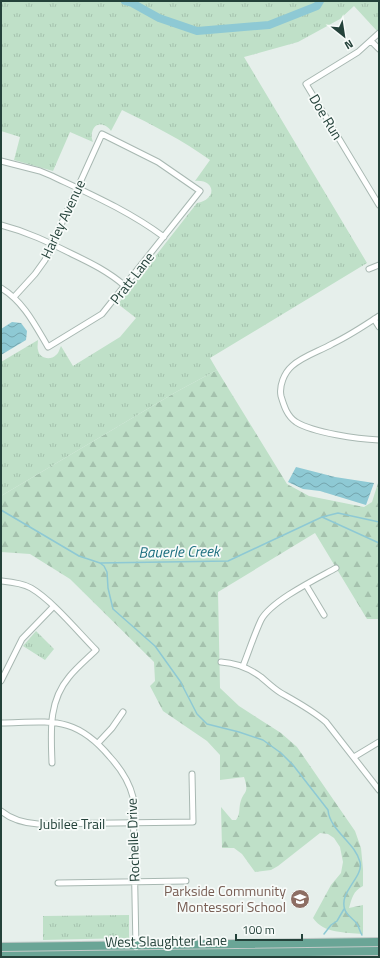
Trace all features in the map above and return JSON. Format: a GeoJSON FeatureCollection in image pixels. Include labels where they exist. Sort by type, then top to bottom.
{"type":"FeatureCollection","features":[{"type":"Feature","properties":{"kind":"main road","name":"West Slaughter Lane"},"geometry":{"type":"LineString","coordinates":[[1,947],[379,942]]}},
{"type":"Feature","properties":{"kind":"main road"},"geometry":{"type":"LineString","coordinates":[[277,944],[278,952]]}},
{"type":"Feature","properties":{"kind":"main road","name":"West Slaughter Lane"},"geometry":{"type":"LineString","coordinates":[[1,956],[379,951]]}},
{"type":"Feature","properties":{"kind":"street","name":"Doe Run"},"geometry":{"type":"LineString","coordinates":[[379,33],[358,52],[306,84],[379,205]]}},
{"type":"Feature","properties":{"kind":"street"},"geometry":{"type":"LineString","coordinates":[[371,41],[379,49]]}},
{"type":"Feature","properties":{"kind":"street","name":"Harley Avenue"},"geometry":{"type":"LineString","coordinates":[[14,297],[45,260],[102,134],[158,162],[200,191]]}},
{"type":"Feature","properties":{"kind":"street"},"geometry":{"type":"LineString","coordinates":[[1,161],[40,171],[77,188],[129,213],[164,237]]}},
{"type":"Feature","properties":{"kind":"street","name":"Pratt Lane"},"geometry":{"type":"LineString","coordinates":[[14,297],[28,313],[48,347],[99,317],[106,310],[200,191]]}},
{"type":"Feature","properties":{"kind":"street"},"geometry":{"type":"LineString","coordinates":[[1,225],[25,232],[52,244],[104,270],[125,286]]}},
{"type":"Feature","properties":{"kind":"street"},"geometry":{"type":"LineString","coordinates":[[369,269],[379,265]]}},
{"type":"Feature","properties":{"kind":"street"},"geometry":{"type":"LineString","coordinates":[[1,288],[14,297]]}},
{"type":"Feature","properties":{"kind":"street"},"geometry":{"type":"LineString","coordinates":[[379,316],[350,335],[301,359],[292,366],[283,380],[280,392],[284,407],[296,422],[308,427],[344,436],[379,440]]}},
{"type":"Feature","properties":{"kind":"street"},"geometry":{"type":"LineString","coordinates":[[374,319],[379,326]]}},
{"type":"Feature","properties":{"kind":"street"},"geometry":{"type":"LineString","coordinates":[[243,666],[261,620],[266,614],[278,602],[336,568]]}},
{"type":"Feature","properties":{"kind":"street"},"geometry":{"type":"LineString","coordinates":[[1,582],[9,582],[30,588],[42,595],[96,650],[70,676],[55,700],[51,722],[52,763]]}},
{"type":"Feature","properties":{"kind":"street"},"geometry":{"type":"LineString","coordinates":[[306,585],[324,615]]}},
{"type":"Feature","properties":{"kind":"street"},"geometry":{"type":"LineString","coordinates":[[1,681],[22,639],[53,607]]}},
{"type":"Feature","properties":{"kind":"street"},"geometry":{"type":"LineString","coordinates":[[221,662],[243,666],[260,676],[281,693],[309,708],[326,722],[379,790]]}},
{"type":"Feature","properties":{"kind":"street"},"geometry":{"type":"LineString","coordinates":[[98,743],[124,712]]}},
{"type":"Feature","properties":{"kind":"street","name":"Rochelle Drive"},"geometry":{"type":"LineString","coordinates":[[1,723],[51,722],[68,725],[83,731],[98,743],[115,762],[127,780],[133,797],[136,955]]}},
{"type":"Feature","properties":{"kind":"street"},"geometry":{"type":"LineString","coordinates":[[354,757],[379,742]]}},
{"type":"Feature","properties":{"kind":"street","name":"Jubilee Trail"},"geometry":{"type":"LineString","coordinates":[[1,811],[16,820],[28,824],[193,822],[192,774]]}},
{"type":"Feature","properties":{"kind":"street"},"geometry":{"type":"LineString","coordinates":[[58,883],[186,881]]}},
{"type":"Feature","properties":{"kind":"green space"},"geometry":{"type":"Polygon","coordinates":[[[1,1],[379,1],[379,28],[377,31],[354,6],[340,19],[298,42],[244,57],[367,263],[210,358],[217,370],[176,392],[1,496],[1,362],[38,340],[38,350],[40,355],[45,358],[54,357],[58,353],[61,346],[73,366],[120,337],[136,318],[118,304],[197,203],[208,198],[211,194],[211,190],[207,183],[195,181],[210,160],[167,133],[122,110],[111,131],[106,126],[100,124],[95,126],[92,134],[93,142],[70,132],[53,171],[14,160],[20,137],[1,131],[1,1]]]}},
{"type":"Feature","properties":{"kind":"green space"},"geometry":{"type":"Polygon","coordinates":[[[217,370],[287,484],[309,496],[364,507],[372,502],[379,483],[379,619],[367,619],[315,533],[218,592],[220,688],[239,706],[281,733],[297,747],[355,831],[361,848],[363,886],[355,893],[349,908],[363,905],[363,934],[329,930],[313,918],[331,885],[341,873],[343,862],[340,847],[334,838],[328,834],[320,833],[278,866],[271,870],[255,872],[242,854],[234,848],[222,848],[221,807],[232,820],[236,820],[239,814],[241,800],[246,790],[244,777],[220,780],[220,755],[207,741],[163,711],[150,686],[155,681],[154,662],[70,579],[30,554],[1,552],[1,496],[176,392],[217,370]]]}},
{"type":"Feature","properties":{"kind":"green space"},"geometry":{"type":"Polygon","coordinates":[[[36,631],[54,649],[45,660],[23,646],[36,631]]]}},
{"type":"Feature","properties":{"kind":"green space"},"geometry":{"type":"Polygon","coordinates":[[[129,915],[129,938],[43,940],[43,916],[129,915]]]}},
{"type":"Feature","properties":{"kind":"water"},"geometry":{"type":"Polygon","coordinates":[[[12,322],[21,323],[27,331],[26,340],[1,355],[1,329],[12,322]]]}},
{"type":"Feature","properties":{"kind":"water"},"geometry":{"type":"Polygon","coordinates":[[[296,467],[335,477],[374,483],[366,505],[320,491],[303,489],[288,482],[296,467]]]}},
{"type":"Feature","properties":{"kind":"waterway"},"geometry":{"type":"LineString","coordinates":[[125,1],[132,3],[159,18],[197,31],[269,25],[317,6],[320,1]]}},
{"type":"Feature","properties":{"kind":"waterway","name":"Bauerle Creek"},"geometry":{"type":"LineString","coordinates":[[1,510],[79,556],[100,563],[228,561],[322,517],[379,543]]}},
{"type":"Feature","properties":{"kind":"waterway"},"geometry":{"type":"LineString","coordinates":[[322,517],[338,513],[379,522]]}},
{"type":"Feature","properties":{"kind":"waterway"},"geometry":{"type":"LineString","coordinates":[[100,563],[104,566],[107,572],[108,588],[113,609],[155,646],[180,681],[197,714],[207,724],[263,740],[281,753],[293,765],[328,810],[333,824],[353,848],[360,862],[360,868],[345,897],[344,903],[346,912],[357,924],[362,935]]}},
{"type":"Feature","properties":{"kind":"waterway"},"geometry":{"type":"LineString","coordinates":[[324,934],[331,925],[337,921],[344,909]]}},
{"type":"Feature","properties":{"kind":"place","name":"Parkside Community Montessori School"},"geometry":{"type":"Point","coordinates":[300,899]}}]}
